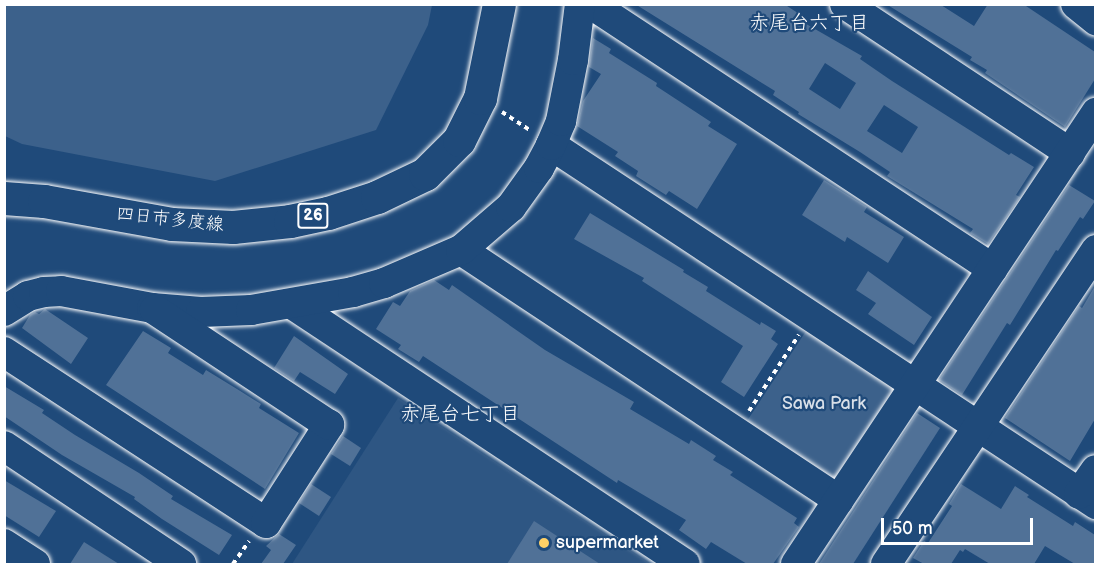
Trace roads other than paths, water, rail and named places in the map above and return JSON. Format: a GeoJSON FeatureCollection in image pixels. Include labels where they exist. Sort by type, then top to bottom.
{"type":"FeatureCollection","features":[{"type":"Feature","properties":{"kind":"main road","name":"四日市多度線"},"geometry":{"type":"LineString","coordinates":[[4,198],[44,201],[172,224],[233,227],[299,219],[377,197],[425,174],[459,140],[472,117],[485,81],[499,4]]}},
{"type":"Feature","properties":{"kind":"street"},"geometry":{"type":"LineString","coordinates":[[4,311],[28,296],[61,291],[153,308],[211,312],[251,310],[292,304],[384,283],[460,249],[511,207],[539,168],[551,145],[561,121],[573,60],[580,4]]}},
{"type":"Feature","properties":{"kind":"street"},"geometry":{"type":"LineString","coordinates":[[591,4],[993,269]]}},
{"type":"Feature","properties":{"kind":"street"},"geometry":{"type":"LineString","coordinates":[[845,4],[1070,153]]}},
{"type":"Feature","properties":{"kind":"street"},"geometry":{"type":"LineString","coordinates":[[1076,4],[1095,20]]}},
{"type":"Feature","properties":{"kind":"street"},"geometry":{"type":"LineString","coordinates":[[796,564],[1095,113]]}},
{"type":"Feature","properties":{"kind":"street"},"geometry":{"type":"LineString","coordinates":[[551,145],[978,427],[1090,489]]}},
{"type":"Feature","properties":{"kind":"street"},"geometry":{"type":"LineString","coordinates":[[460,249],[838,500]]}},
{"type":"Feature","properties":{"kind":"street"},"geometry":{"type":"LineString","coordinates":[[886,564],[1095,250]]}},
{"type":"Feature","properties":{"kind":"street"},"geometry":{"type":"LineString","coordinates":[[292,304],[684,564]]}},
{"type":"Feature","properties":{"kind":"street"},"geometry":{"type":"LineString","coordinates":[[4,352],[266,523],[329,425],[153,308]]}},
{"type":"Feature","properties":{"kind":"street"},"geometry":{"type":"LineString","coordinates":[[4,446],[181,564]]}},
{"type":"Feature","properties":{"kind":"street"},"geometry":{"type":"LineString","coordinates":[[4,544],[35,564]]}},
{"type":"Feature","properties":{"kind":"place","name":"supermarket"},"geometry":{"type":"Point","coordinates":[544,543]}},
{"type":"Feature","properties":{"kind":"district","name":"赤尾台六丁目"},"geometry":{"type":"Point","coordinates":[809,23]}},
{"type":"Feature","properties":{"kind":"district","name":"赤尾台七丁目"},"geometry":{"type":"Point","coordinates":[460,414]}},
{"type":"Feature","properties":{"kind":"park label","name":"Sawa Park"},"geometry":{"type":"Point","coordinates":[824,404]}}]}
